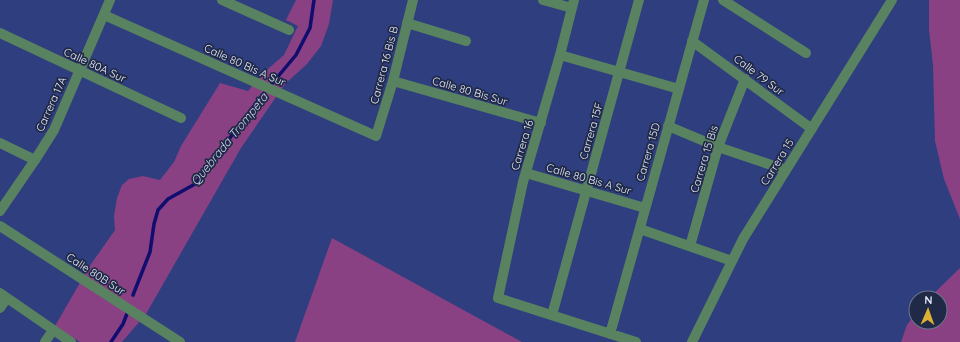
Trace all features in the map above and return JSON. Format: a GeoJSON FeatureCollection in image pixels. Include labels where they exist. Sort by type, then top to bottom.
{"type":"FeatureCollection","features":[{"type":"Feature","properties":{"kind":"street","name":"Carrera 17A"},"geometry":{"type":"LineString","coordinates":[[0,211],[54,130],[110,0]]}},
{"type":"Feature","properties":{"kind":"street"},"geometry":{"type":"LineString","coordinates":[[222,0],[289,30]]}},
{"type":"Feature","properties":{"kind":"street","name":"Carrera 16 Bis B"},"geometry":{"type":"LineString","coordinates":[[376,136],[413,0]]}},
{"type":"Feature","properties":{"kind":"street"},"geometry":{"type":"LineString","coordinates":[[543,0],[573,4]]}},
{"type":"Feature","properties":{"kind":"street","name":"Carrera 15F"},"geometry":{"type":"LineString","coordinates":[[552,315],[639,0]]}},
{"type":"Feature","properties":{"kind":"street","name":"Carrera 15D"},"geometry":{"type":"LineString","coordinates":[[610,334],[704,0]]}},
{"type":"Feature","properties":{"kind":"street"},"geometry":{"type":"LineString","coordinates":[[723,0],[806,53]]}},
{"type":"Feature","properties":{"kind":"street","name":"Carrera 15"},"geometry":{"type":"LineString","coordinates":[[692,342],[743,239],[892,0]]}},
{"type":"Feature","properties":{"kind":"street","name":"Carrera 16"},"geometry":{"type":"LineString","coordinates":[[552,315],[498,298],[526,173],[573,4]]}},
{"type":"Feature","properties":{"kind":"street","name":"Calle 80 Bis A Sur"},"geometry":{"type":"LineString","coordinates":[[104,15],[376,136]]}},
{"type":"Feature","properties":{"kind":"street"},"geometry":{"type":"LineString","coordinates":[[407,23],[466,41]]}},
{"type":"Feature","properties":{"kind":"street","name":"Calle 80A Sur"},"geometry":{"type":"LineString","coordinates":[[0,33],[181,118]]}},
{"type":"Feature","properties":{"kind":"street","name":"Calle 79 Sur"},"geometry":{"type":"LineString","coordinates":[[692,41],[812,129]]}},
{"type":"Feature","properties":{"kind":"street"},"geometry":{"type":"LineString","coordinates":[[560,55],[679,89]]}},
{"type":"Feature","properties":{"kind":"street","name":"Carrera 15 Bis"},"geometry":{"type":"LineString","coordinates":[[690,246],[718,147],[745,79]]}},
{"type":"Feature","properties":{"kind":"street","name":"Calle 80 Bis Sur"},"geometry":{"type":"LineString","coordinates":[[392,81],[541,123]]}},
{"type":"Feature","properties":{"kind":"street"},"geometry":{"type":"LineString","coordinates":[[668,126],[718,147],[786,170]]}},
{"type":"Feature","properties":{"kind":"street"},"geometry":{"type":"LineString","coordinates":[[0,143],[35,160]]}},
{"type":"Feature","properties":{"kind":"street","name":"Calle 80 Bis A Sur"},"geometry":{"type":"LineString","coordinates":[[526,173],[645,208]]}},
{"type":"Feature","properties":{"kind":"street","name":"Calle 80B Sur"},"geometry":{"type":"LineString","coordinates":[[0,226],[180,342]]}},
{"type":"Feature","properties":{"kind":"street"},"geometry":{"type":"LineString","coordinates":[[640,229],[732,261]]}},
{"type":"Feature","properties":{"kind":"street"},"geometry":{"type":"LineString","coordinates":[[0,308],[4,295],[71,342]]}},
{"type":"Feature","properties":{"kind":"street"},"geometry":{"type":"LineString","coordinates":[[552,315],[636,342]]}},
{"type":"Feature","properties":{"kind":"street"},"geometry":{"type":"LineString","coordinates":[[45,342],[53,330]]}},
{"type":"Feature","properties":{"kind":"shaded area"},"geometry":{"type":"Polygon","coordinates":[[[296,0],[333,0],[329,24],[321,46],[307,64],[285,84],[241,148],[146,314],[122,342],[80,342],[55,326],[89,267],[115,230],[114,216],[117,198],[122,185],[129,179],[143,176],[160,180],[174,162],[181,146],[220,83],[248,91],[261,75],[284,55],[298,26],[286,20],[296,0]]]}},
{"type":"Feature","properties":{"kind":"shaded area"},"geometry":{"type":"Polygon","coordinates":[[[929,0],[960,0],[960,219],[944,179],[935,141],[933,65],[929,30],[929,0]]]}},
{"type":"Feature","properties":{"kind":"shaded area"},"geometry":{"type":"Polygon","coordinates":[[[332,238],[522,342],[295,342],[332,238]]]}},
{"type":"Feature","properties":{"kind":"shaded area"},"geometry":{"type":"Polygon","coordinates":[[[960,268],[960,342],[901,342],[908,324],[908,330],[948,330],[948,290],[937,290],[960,268]]]}},
{"type":"Feature","properties":{"kind":"waterway","name":"Quebrada Trompeta"},"geometry":{"type":"LineString","coordinates":[[133,295],[150,252],[154,224],[158,210],[168,199],[195,184],[260,98],[296,55],[310,28],[314,0]]}},
{"type":"Feature","properties":{"kind":"waterway","name":"Quebrada Trompeta"},"geometry":{"type":"LineString","coordinates":[[111,342],[123,324],[128,311]]}}]}
